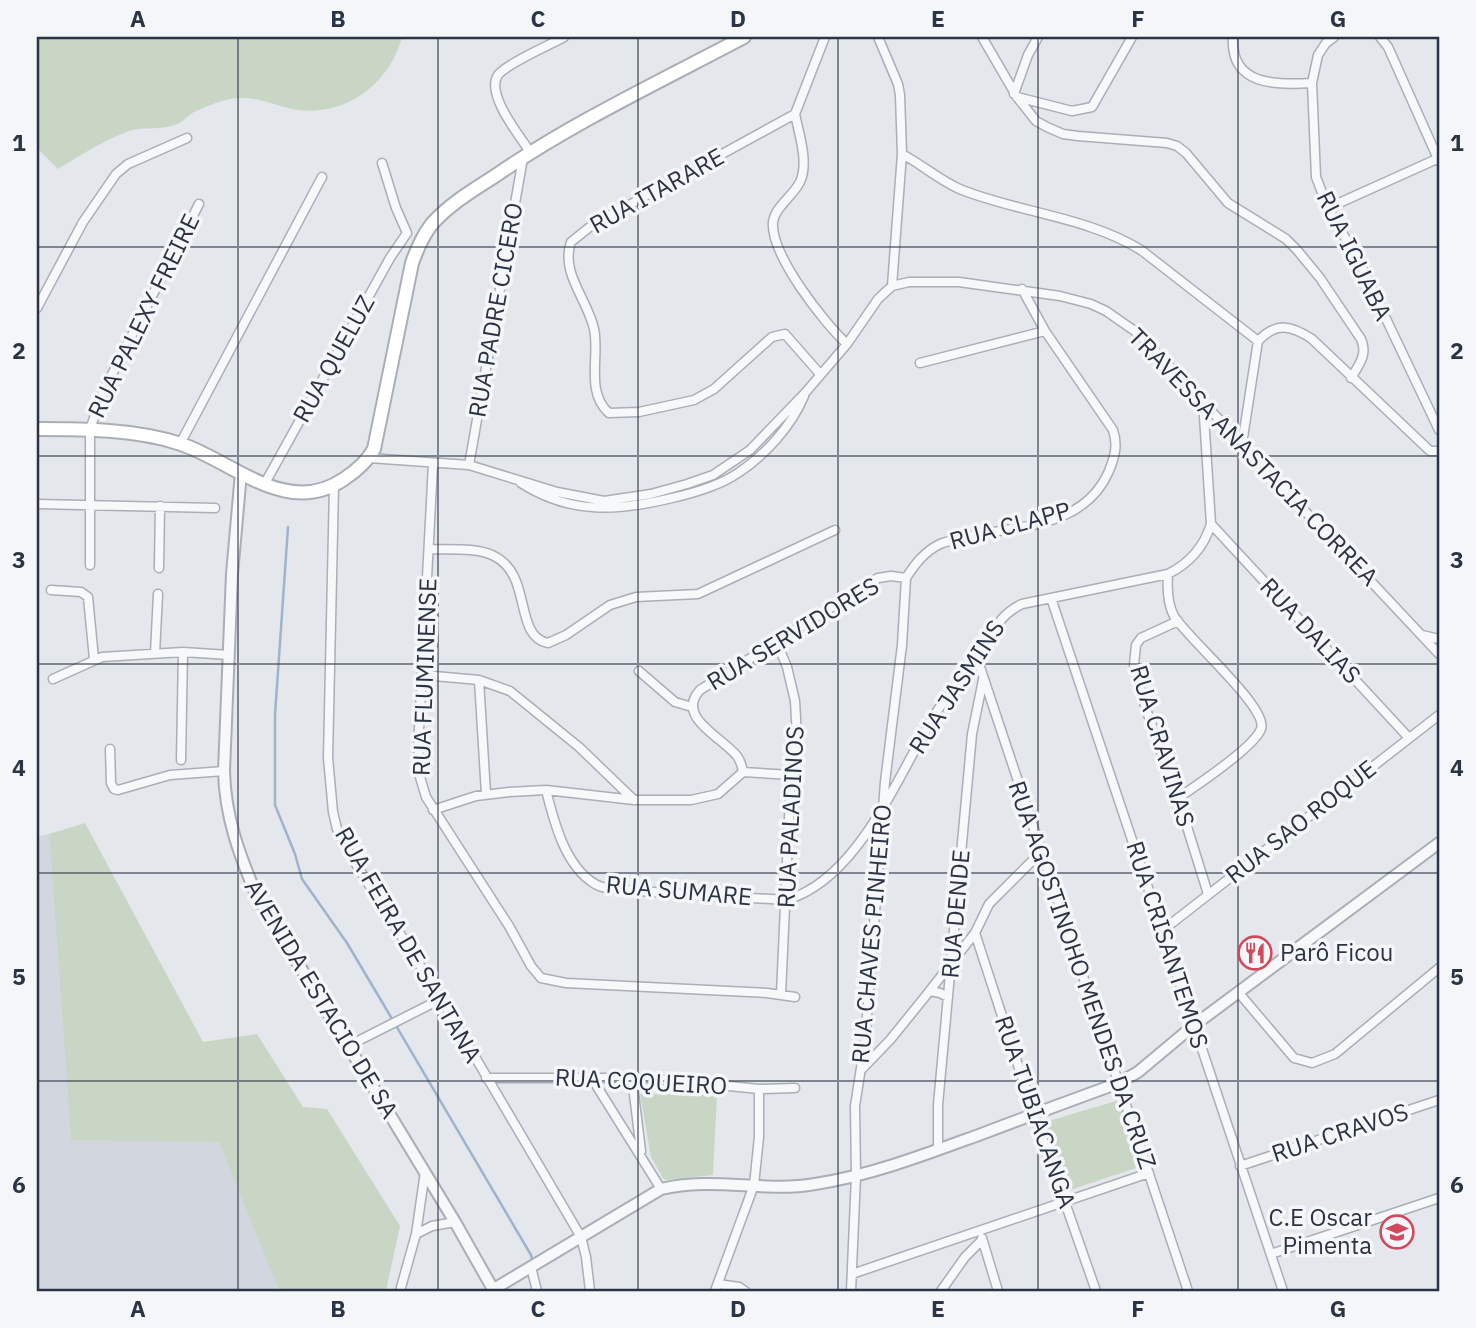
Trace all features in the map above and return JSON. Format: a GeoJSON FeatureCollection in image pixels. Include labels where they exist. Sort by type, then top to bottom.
{"type":"FeatureCollection","features":[{"type":"Feature","properties":{"kind":"main road"},"geometry":{"type":"LineString","coordinates":[[37,429],[90,429],[180,444],[282,492],[299,494],[334,486],[369,458],[379,430],[412,263],[422,239],[443,213],[527,154],[744,37]]}},
{"type":"Feature","properties":{"kind":"street"},"geometry":{"type":"LineString","coordinates":[[527,154],[501,107],[495,88],[496,78],[500,72],[564,37]]}},
{"type":"Feature","properties":{"kind":"street"},"geometry":{"type":"LineString","coordinates":[[825,37],[794,114],[803,155],[801,181],[774,219],[774,233],[789,268],[822,317],[847,344]]}},
{"type":"Feature","properties":{"kind":"street"},"geometry":{"type":"LineString","coordinates":[[369,458],[469,465],[513,477],[551,498],[599,509],[629,507],[718,484],[737,474],[757,458],[799,409],[805,393],[847,344],[871,307],[892,286],[902,154],[900,95],[878,37]]}},
{"type":"Feature","properties":{"kind":"street"},"geometry":{"type":"LineString","coordinates":[[982,37],[1016,96],[1036,121],[1063,134],[1156,141],[1177,146],[1228,202],[1286,239],[1320,278],[1364,346],[1361,361],[1351,378]]}},
{"type":"Feature","properties":{"kind":"street"},"geometry":{"type":"LineString","coordinates":[[1016,96],[1028,55],[1038,37]]}},
{"type":"Feature","properties":{"kind":"street"},"geometry":{"type":"LineString","coordinates":[[1016,96],[1072,111],[1092,107],[1132,37]]}},
{"type":"Feature","properties":{"kind":"street"},"geometry":{"type":"LineString","coordinates":[[1233,37],[1235,59],[1247,74],[1275,84],[1312,83]]}},
{"type":"Feature","properties":{"kind":"street","name":"RUA IGUABA"},"geometry":{"type":"LineString","coordinates":[[1334,37],[1318,55],[1312,83],[1316,177],[1328,208],[1359,262],[1439,430]]}},
{"type":"Feature","properties":{"kind":"street"},"geometry":{"type":"LineString","coordinates":[[1328,208],[1439,159],[1399,70],[1380,37]]}},
{"type":"Feature","properties":{"kind":"street","name":"RUA ITARARE"},"geometry":{"type":"LineString","coordinates":[[794,114],[591,226],[571,242],[568,262],[594,328],[598,395],[604,409],[609,413],[639,412],[694,400],[714,389],[772,337],[780,334],[785,334],[820,374]]}},
{"type":"Feature","properties":{"kind":"street"},"geometry":{"type":"LineString","coordinates":[[37,307],[83,222],[116,174],[128,164],[187,138]]}},
{"type":"Feature","properties":{"kind":"street","name":"RUA PADRE CICERO"},"geometry":{"type":"LineString","coordinates":[[469,465],[527,154]]}},
{"type":"Feature","properties":{"kind":"street"},"geometry":{"type":"LineString","coordinates":[[902,154],[944,182],[964,190],[1078,222],[1123,239],[1258,341]]}},
{"type":"Feature","properties":{"kind":"street"},"geometry":{"type":"LineString","coordinates":[[382,163],[407,233],[422,239]]}},
{"type":"Feature","properties":{"kind":"street"},"geometry":{"type":"LineString","coordinates":[[180,444],[322,177]]}},
{"type":"Feature","properties":{"kind":"street","name":"RUA PALEXY FREIRE"},"geometry":{"type":"LineString","coordinates":[[90,565],[90,429],[103,390],[199,204]]}},
{"type":"Feature","properties":{"kind":"street","name":"RUA QUELUZ"},"geometry":{"type":"LineString","coordinates":[[264,485],[390,258],[407,233]]}},
{"type":"Feature","properties":{"kind":"street","name":"TRAVESSA ANASTACIA CORREA"},"geometry":{"type":"LineString","coordinates":[[892,286],[937,281],[1022,289],[1076,300],[1106,311],[1139,334],[1439,654]]}},
{"type":"Feature","properties":{"kind":"street","name":"RUA CLAPP"},"geometry":{"type":"LineString","coordinates":[[906,578],[922,556],[936,546],[1063,517],[1089,501],[1101,487],[1116,449],[1113,430],[1045,331],[1022,289]]}},
{"type":"Feature","properties":{"kind":"street"},"geometry":{"type":"LineString","coordinates":[[1242,443],[1258,341],[1267,331],[1287,328],[1300,331],[1312,339],[1351,378],[1435,451],[1439,458]]}},
{"type":"Feature","properties":{"kind":"street"},"geometry":{"type":"LineString","coordinates":[[920,363],[1045,331]]}},
{"type":"Feature","properties":{"kind":"street"},"geometry":{"type":"LineString","coordinates":[[1203,401],[1211,524]]}},
{"type":"Feature","properties":{"kind":"street","name":"RUA FLUMINENSE"},"geometry":{"type":"LineString","coordinates":[[433,464],[419,769],[422,788],[433,810],[509,926],[531,966],[541,978],[566,983],[781,994],[795,997]]}},
{"type":"Feature","properties":{"kind":"street","name":"AVENIDA ESTACIO DE SA"},"geometry":{"type":"LineString","coordinates":[[241,473],[234,546],[224,771],[226,802],[233,835],[256,894],[494,1290]]}},
{"type":"Feature","properties":{"kind":"street","name":"RUA FEIRA DE SANTANA"},"geometry":{"type":"LineString","coordinates":[[334,486],[328,758],[337,829],[581,1237],[589,1270],[590,1291]]}},
{"type":"Feature","properties":{"kind":"street"},"geometry":{"type":"LineString","coordinates":[[37,504],[215,508]]}},
{"type":"Feature","properties":{"kind":"street"},"geometry":{"type":"LineString","coordinates":[[159,568],[160,506]]}},
{"type":"Feature","properties":{"kind":"street","name":"RUA JASMINS"},"geometry":{"type":"LineString","coordinates":[[786,900],[802,896],[819,886],[847,856],[883,809],[935,714],[978,658],[996,624],[1007,611],[1022,604],[1168,573],[1182,567],[1194,556],[1211,524]]}},
{"type":"Feature","properties":{"kind":"street","name":"RUA DALIAS"},"geometry":{"type":"LineString","coordinates":[[1211,524],[1409,738]]}},
{"type":"Feature","properties":{"kind":"street"},"geometry":{"type":"LineString","coordinates":[[429,549],[479,552],[501,561],[513,573],[519,587],[530,631],[536,638],[548,643],[566,635],[610,605],[636,597],[698,594],[835,530]]}},
{"type":"Feature","properties":{"kind":"street"},"geometry":{"type":"LineString","coordinates":[[1168,573],[1168,596],[1178,621],[1247,698],[1262,721],[1261,730],[1251,742],[1178,798]]}},
{"type":"Feature","properties":{"kind":"street","name":"RUA SERVIDORES"},"geometry":{"type":"LineString","coordinates":[[743,772],[736,755],[696,717],[692,707],[694,697],[700,690],[878,578],[906,578]]}},
{"type":"Feature","properties":{"kind":"street","name":"RUA CHAVES PINHEIRO"},"geometry":{"type":"LineString","coordinates":[[850,1291],[856,1176],[855,1106],[865,1042],[883,809],[902,645],[906,578]]}},
{"type":"Feature","properties":{"kind":"street"},"geometry":{"type":"LineString","coordinates":[[51,590],[81,592],[88,597],[94,659]]}},
{"type":"Feature","properties":{"kind":"street"},"geometry":{"type":"LineString","coordinates":[[155,653],[158,594]]}},
{"type":"Feature","properties":{"kind":"street","name":"RUA CRISANTEMOS"},"geometry":{"type":"LineString","coordinates":[[1051,598],[1283,1291]]}},
{"type":"Feature","properties":{"kind":"street","name":"RUA CRAVINAS"},"geometry":{"type":"LineString","coordinates":[[1178,621],[1141,638],[1136,645],[1134,665],[1146,709],[1208,894]]}},
{"type":"Feature","properties":{"kind":"street"},"geometry":{"type":"LineString","coordinates":[[1422,635],[1439,639]]}},
{"type":"Feature","properties":{"kind":"street","name":"RUA PALADINOS"},"geometry":{"type":"LineString","coordinates":[[778,643],[795,701],[797,737],[791,775],[781,994]]}},
{"type":"Feature","properties":{"kind":"street"},"geometry":{"type":"LineString","coordinates":[[53,679],[94,659],[155,653],[229,655]]}},
{"type":"Feature","properties":{"kind":"street"},"geometry":{"type":"LineString","coordinates":[[181,760],[183,653]]}},
{"type":"Feature","properties":{"kind":"street","name":"RUA AGOSTINOHO MENDES DA CRUZ"},"geometry":{"type":"LineString","coordinates":[[978,658],[1188,1291]]}},
{"type":"Feature","properties":{"kind":"street"},"geometry":{"type":"LineString","coordinates":[[639,671],[675,702],[692,707]]}},
{"type":"Feature","properties":{"kind":"street"},"geometry":{"type":"LineString","coordinates":[[423,675],[479,680],[503,687],[528,703],[596,761],[634,800]]}},
{"type":"Feature","properties":{"kind":"street","name":"RUA DENDE"},"geometry":{"type":"LineString","coordinates":[[938,1150],[938,1105],[972,734],[983,679]]}},
{"type":"Feature","properties":{"kind":"street"},"geometry":{"type":"LineString","coordinates":[[479,680],[486,794]]}},
{"type":"Feature","properties":{"kind":"street","name":"RUA SAO ROQUE"},"geometry":{"type":"LineString","coordinates":[[1163,930],[1439,715]]}},
{"type":"Feature","properties":{"kind":"street"},"geometry":{"type":"LineString","coordinates":[[110,749],[111,783],[114,789],[118,790],[170,775],[224,771]]}},
{"type":"Feature","properties":{"kind":"street"},"geometry":{"type":"LineString","coordinates":[[433,810],[486,794],[546,790],[634,800],[691,800],[712,797],[729,786],[743,772],[791,775]]}},
{"type":"Feature","properties":{"kind":"street","name":"RUA SUMARE"},"geometry":{"type":"LineString","coordinates":[[546,790],[553,820],[572,860],[596,885],[622,890],[786,900]]}},
{"type":"Feature","properties":{"kind":"street"},"geometry":{"type":"LineString","coordinates":[[494,1290],[661,1189],[693,1183],[794,1188],[856,1176],[938,1150],[1119,1083],[1138,1072],[1193,1026],[1439,844]]}},
{"type":"Feature","properties":{"kind":"street"},"geometry":{"type":"LineString","coordinates":[[860,1070],[885,1046],[930,992],[975,933],[989,904],[1041,852]]}},
{"type":"Feature","properties":{"kind":"street","name":"RUA TUBIACANGA"},"geometry":{"type":"LineString","coordinates":[[975,933],[1096,1291]]}},
{"type":"Feature","properties":{"kind":"street"},"geometry":{"type":"LineString","coordinates":[[1239,993],[1294,1058],[1312,1063],[1335,1055],[1439,968]]}},
{"type":"Feature","properties":{"kind":"street"},"geometry":{"type":"LineString","coordinates":[[930,992],[940,993],[948,998]]}},
{"type":"Feature","properties":{"kind":"street"},"geometry":{"type":"LineString","coordinates":[[348,1046],[441,999]]}},
{"type":"Feature","properties":{"kind":"street"},"geometry":{"type":"LineString","coordinates":[[865,1042],[885,1046]]}},
{"type":"Feature","properties":{"kind":"street"},"geometry":{"type":"LineString","coordinates":[[591,1077],[661,1189]]}},
{"type":"Feature","properties":{"kind":"street","name":"RUA COQUEIRO"},"geometry":{"type":"LineString","coordinates":[[486,1078],[632,1078],[759,1088],[796,1088]]}},
{"type":"Feature","properties":{"kind":"street"},"geometry":{"type":"LineString","coordinates":[[632,1078],[642,1157]]}},
{"type":"Feature","properties":{"kind":"street"},"geometry":{"type":"LineString","coordinates":[[744,1291],[739,1287],[717,1288],[754,1185],[759,1137],[759,1088]]}},
{"type":"Feature","properties":{"kind":"street","name":"RUA CRAVOS"},"geometry":{"type":"LineString","coordinates":[[1240,1166],[1439,1100]]}},
{"type":"Feature","properties":{"kind":"street"},"geometry":{"type":"LineString","coordinates":[[400,1291],[416,1234],[425,1172]]}},
{"type":"Feature","properties":{"kind":"street"},"geometry":{"type":"LineString","coordinates":[[852,1274],[981,1236],[1149,1173]]}},
{"type":"Feature","properties":{"kind":"street"},"geometry":{"type":"LineString","coordinates":[[1271,1254],[1439,1198]]}},
{"type":"Feature","properties":{"kind":"street"},"geometry":{"type":"LineString","coordinates":[[416,1234],[432,1226],[455,1222]]}},
{"type":"Feature","properties":{"kind":"street"},"geometry":{"type":"LineString","coordinates":[[941,1291],[981,1236]]}},
{"type":"Feature","properties":{"kind":"street"},"geometry":{"type":"LineString","coordinates":[[981,1236],[998,1291]]}},
{"type":"Feature","properties":{"kind":"street"},"geometry":{"type":"LineString","coordinates":[[531,1267],[537,1291]]}},
{"type":"Feature","properties":{"kind":"shaded area"},"geometry":{"type":"Polygon","coordinates":[[[49,834],[71,1139],[219,1142],[279,1291],[37,1291],[37,837],[49,834]]]}},
{"type":"Feature","properties":{"kind":"green space"},"geometry":{"type":"Polygon","coordinates":[[[37,37],[402,37],[388,69],[364,93],[349,102],[333,108],[298,110],[247,98],[229,99],[194,112],[171,126],[129,131],[58,169],[37,148],[37,37]]]}},
{"type":"Feature","properties":{"kind":"green space"},"geometry":{"type":"Polygon","coordinates":[[[85,823],[203,1042],[257,1034],[303,1107],[327,1109],[400,1226],[386,1291],[279,1291],[219,1142],[71,1140],[49,834],[85,823]]]}},
{"type":"Feature","properties":{"kind":"green space"},"geometry":{"type":"Polygon","coordinates":[[[640,1094],[717,1095],[713,1175],[666,1180],[663,1178],[651,1157],[640,1094]]]}},
{"type":"Feature","properties":{"kind":"green space"},"geometry":{"type":"Polygon","coordinates":[[[1116,1101],[1124,1109],[1139,1167],[1070,1190],[1065,1187],[1042,1123],[1116,1101]]]}},
{"type":"Feature","properties":{"kind":"waterway"},"geometry":{"type":"LineString","coordinates":[[288,527],[275,715],[275,805],[302,879],[347,943],[531,1255],[533,1263]]}},
{"type":"Feature","properties":{"kind":"place","name":"Parô Ficou"},"geometry":{"type":"Point","coordinates":[1255,953]}},
{"type":"Feature","properties":{"kind":"place","name":"C.E Oscar Pimenta"},"geometry":{"type":"Point","coordinates":[1397,1232]}}]}
